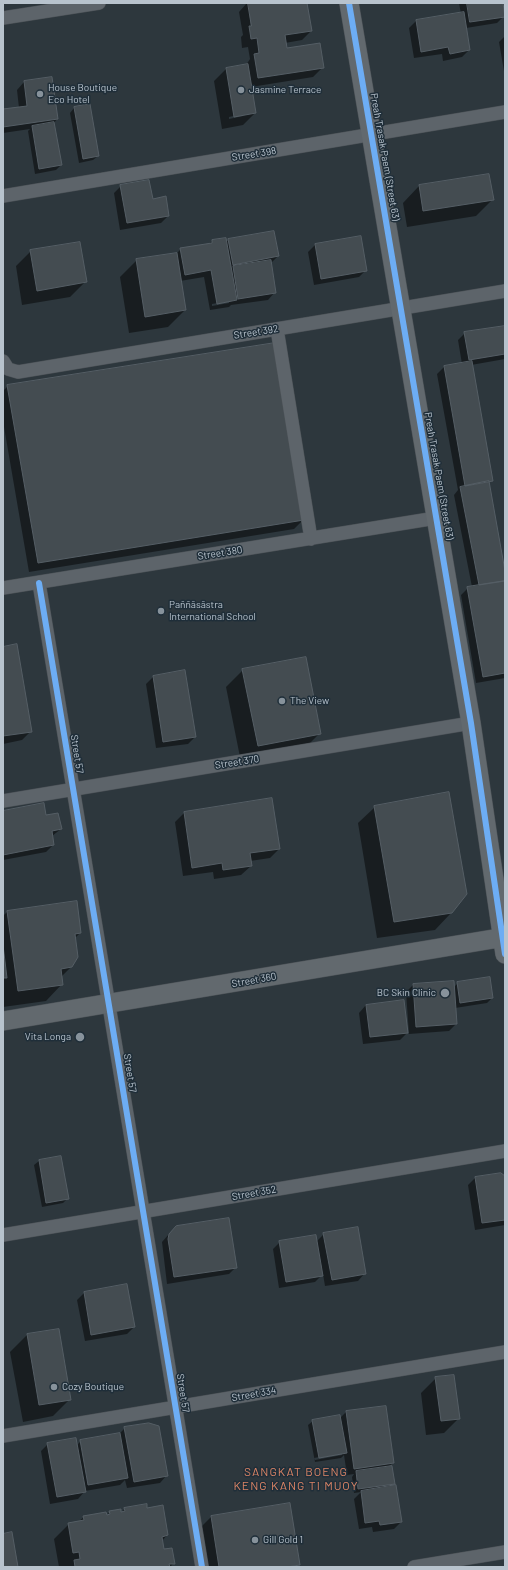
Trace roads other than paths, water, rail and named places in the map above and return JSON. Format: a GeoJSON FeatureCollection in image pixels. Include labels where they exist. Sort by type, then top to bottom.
{"type":"FeatureCollection","features":[{"type":"Feature","properties":{"kind":"street"},"geometry":{"type":"LineString","coordinates":[[3,18],[99,3]]}},
{"type":"Feature","properties":{"kind":"street","name":"Preah Trasak Paem (Street 63)"},"geometry":{"type":"LineString","coordinates":[[349,3],[471,723],[504,943]]}},
{"type":"Feature","properties":{"kind":"street","name":"Street 398"},"geometry":{"type":"LineString","coordinates":[[3,196],[505,112]]}},
{"type":"Feature","properties":{"kind":"street","name":"Street 392"},"geometry":{"type":"LineString","coordinates":[[5,365],[18,372],[505,291]]}},
{"type":"Feature","properties":{"kind":"street"},"geometry":{"type":"LineString","coordinates":[[277,329],[311,538]]}},
{"type":"Feature","properties":{"kind":"street","name":"Street 380"},"geometry":{"type":"LineString","coordinates":[[3,588],[436,518]]}},
{"type":"Feature","properties":{"kind":"street","name":"Street 57"},"geometry":{"type":"LineString","coordinates":[[39,583],[202,1567]]}},
{"type":"Feature","properties":{"kind":"street","name":"Street 370"},"geometry":{"type":"LineString","coordinates":[[3,801],[471,723]]}},
{"type":"Feature","properties":{"kind":"street","name":"Street 360"},"geometry":{"type":"LineString","coordinates":[[3,1022],[109,1004],[504,943]]}},
{"type":"Feature","properties":{"kind":"street","name":"Street 352"},"geometry":{"type":"LineString","coordinates":[[3,1235],[505,1151]]}},
{"type":"Feature","properties":{"kind":"street","name":"Street 334"},"geometry":{"type":"LineString","coordinates":[[3,1436],[505,1352]]}},
{"type":"Feature","properties":{"kind":"street"},"geometry":{"type":"LineString","coordinates":[[414,1567],[505,1552]]}},
{"type":"Feature","properties":{"kind":"place","name":"Jasmine Terrace"},"geometry":{"type":"Point","coordinates":[241,90]}},
{"type":"Feature","properties":{"kind":"place","name":"House Boutique Eco Hotel"},"geometry":{"type":"Point","coordinates":[40,94]}},
{"type":"Feature","properties":{"kind":"place","name":"Paññāsāstra International School"},"geometry":{"type":"Point","coordinates":[161,611]}},
{"type":"Feature","properties":{"kind":"place","name":"The View"},"geometry":{"type":"Point","coordinates":[282,701]}},
{"type":"Feature","properties":{"kind":"place","name":"BC Skin Clinic"},"geometry":{"type":"Point","coordinates":[445,993]}},
{"type":"Feature","properties":{"kind":"place","name":"Vita Longa"},"geometry":{"type":"Point","coordinates":[80,1037]}},
{"type":"Feature","properties":{"kind":"place","name":"Cozy Boutique"},"geometry":{"type":"Point","coordinates":[54,1387]}},
{"type":"Feature","properties":{"kind":"place","name":"Gill Gold 1"},"geometry":{"type":"Point","coordinates":[255,1540]}},
{"type":"Feature","properties":{"kind":"district","name":"SANGKAT BOENG KENG KANG TI MUOY"},"geometry":{"type":"Point","coordinates":[296,1479]}}]}
